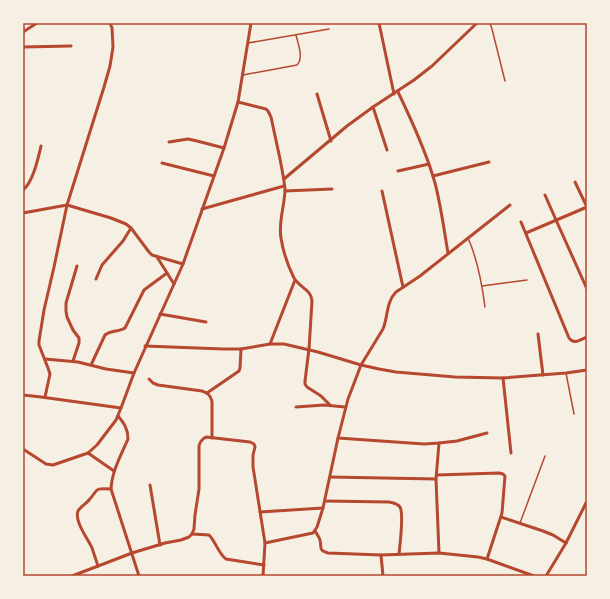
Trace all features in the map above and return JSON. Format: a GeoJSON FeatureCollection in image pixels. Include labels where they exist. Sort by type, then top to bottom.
{"type":"FeatureCollection","features":[{"type":"Feature","properties":{"kind":"street"},"geometry":{"type":"LineString","coordinates":[[23,31],[38,23]]}},
{"type":"Feature","properties":{"kind":"street"},"geometry":{"type":"LineString","coordinates":[[45,397],[50,374],[39,341],[44,310],[67,205],[110,66],[113,47],[112,28],[110,23]]}},
{"type":"Feature","properties":{"kind":"street"},"geometry":{"type":"LineString","coordinates":[[23,449],[46,464],[53,465],[88,453],[97,445],[118,416],[145,346],[183,264],[224,148],[238,102],[251,23]]}},
{"type":"Feature","properties":{"kind":"street"},"geometry":{"type":"LineString","coordinates":[[379,23],[394,94]]}},
{"type":"Feature","properties":{"kind":"street"},"geometry":{"type":"LineString","coordinates":[[284,179],[348,126],[373,107],[398,92],[432,66],[477,23]]}},
{"type":"Feature","properties":{"kind":"street"},"geometry":{"type":"LineString","coordinates":[[23,47],[71,46]]}},
{"type":"Feature","properties":{"kind":"street"},"geometry":{"type":"LineString","coordinates":[[398,92],[419,137],[433,176],[448,253]]}},
{"type":"Feature","properties":{"kind":"street"},"geometry":{"type":"LineString","coordinates":[[317,94],[331,141]]}},
{"type":"Feature","properties":{"kind":"street"},"geometry":{"type":"LineString","coordinates":[[238,102],[262,107],[268,111],[271,117],[284,179],[285,191],[281,237],[288,265],[295,280],[312,296],[309,349],[305,384],[330,405]]}},
{"type":"Feature","properties":{"kind":"street"},"geometry":{"type":"LineString","coordinates":[[373,107],[387,150]]}},
{"type":"Feature","properties":{"kind":"street"},"geometry":{"type":"LineString","coordinates":[[169,142],[188,139],[224,148]]}},
{"type":"Feature","properties":{"kind":"street"},"geometry":{"type":"LineString","coordinates":[[23,190],[27,187],[32,176],[41,146]]}},
{"type":"Feature","properties":{"kind":"street"},"geometry":{"type":"LineString","coordinates":[[433,176],[489,162]]}},
{"type":"Feature","properties":{"kind":"street"},"geometry":{"type":"LineString","coordinates":[[162,163],[214,176]]}},
{"type":"Feature","properties":{"kind":"street"},"geometry":{"type":"LineString","coordinates":[[398,171],[429,164]]}},
{"type":"Feature","properties":{"kind":"street"},"geometry":{"type":"LineString","coordinates":[[526,233],[587,207],[576,182]]}},
{"type":"Feature","properties":{"kind":"street"},"geometry":{"type":"LineString","coordinates":[[202,209],[284,186]]}},
{"type":"Feature","properties":{"kind":"street"},"geometry":{"type":"LineString","coordinates":[[285,191],[332,189]]}},
{"type":"Feature","properties":{"kind":"street"},"geometry":{"type":"LineString","coordinates":[[382,191],[403,288]]}},
{"type":"Feature","properties":{"kind":"street"},"geometry":{"type":"LineString","coordinates":[[545,195],[587,289]]}},
{"type":"Feature","properties":{"kind":"street"},"geometry":{"type":"LineString","coordinates":[[23,214],[67,205],[111,218],[126,224],[131,228],[152,255],[183,264]]}},
{"type":"Feature","properties":{"kind":"street"},"geometry":{"type":"LineString","coordinates":[[265,543],[308,534],[315,531],[325,502],[345,407],[361,365],[383,329],[390,299],[396,292],[420,276],[510,205]]}},
{"type":"Feature","properties":{"kind":"street"},"geometry":{"type":"LineString","coordinates":[[521,222],[569,338],[571,341],[578,342],[587,337]]}},
{"type":"Feature","properties":{"kind":"street"},"geometry":{"type":"LineString","coordinates":[[96,279],[102,265],[123,241],[131,228]]}},
{"type":"Feature","properties":{"kind":"street"},"geometry":{"type":"LineString","coordinates":[[157,257],[174,284]]}},
{"type":"Feature","properties":{"kind":"street"},"geometry":{"type":"LineString","coordinates":[[73,361],[79,343],[79,338],[73,330],[67,316],[66,303],[77,266]]}},
{"type":"Feature","properties":{"kind":"street"},"geometry":{"type":"LineString","coordinates":[[91,365],[105,335],[107,333],[120,331],[125,328],[144,290],[167,273]]}},
{"type":"Feature","properties":{"kind":"street"},"geometry":{"type":"LineString","coordinates":[[270,344],[295,280]]}},
{"type":"Feature","properties":{"kind":"street"},"geometry":{"type":"LineString","coordinates":[[160,314],[206,322]]}},
{"type":"Feature","properties":{"kind":"street"},"geometry":{"type":"LineString","coordinates":[[538,334],[543,375]]}},
{"type":"Feature","properties":{"kind":"street"},"geometry":{"type":"LineString","coordinates":[[145,346],[223,350],[241,349],[270,344],[284,344],[309,349],[361,365],[396,372],[455,377],[503,378],[587,370]]}},
{"type":"Feature","properties":{"kind":"street"},"geometry":{"type":"LineString","coordinates":[[207,393],[239,371],[241,349]]}},
{"type":"Feature","properties":{"kind":"street"},"geometry":{"type":"LineString","coordinates":[[45,359],[73,361],[106,369],[134,373]]}},
{"type":"Feature","properties":{"kind":"street"},"geometry":{"type":"LineString","coordinates":[[503,378],[511,453]]}},
{"type":"Feature","properties":{"kind":"street"},"geometry":{"type":"LineString","coordinates":[[149,379],[158,385],[202,391],[211,396],[212,438]]}},
{"type":"Feature","properties":{"kind":"street"},"geometry":{"type":"LineString","coordinates":[[23,395],[121,408]]}},
{"type":"Feature","properties":{"kind":"street"},"geometry":{"type":"LineString","coordinates":[[296,406],[324,404],[345,407]]}},
{"type":"Feature","properties":{"kind":"street"},"geometry":{"type":"LineString","coordinates":[[118,416],[126,427],[128,439],[114,471],[111,489],[139,576]]}},
{"type":"Feature","properties":{"kind":"street"},"geometry":{"type":"LineString","coordinates":[[338,438],[424,444],[458,440],[487,433]]}},
{"type":"Feature","properties":{"kind":"street"},"geometry":{"type":"LineString","coordinates":[[72,576],[132,553],[181,540],[192,534],[194,529],[199,489],[200,442],[206,437],[250,442],[254,444],[253,467],[265,543],[263,576]]}},
{"type":"Feature","properties":{"kind":"street"},"geometry":{"type":"LineString","coordinates":[[439,443],[436,479],[439,553]]}},
{"type":"Feature","properties":{"kind":"street"},"geometry":{"type":"LineString","coordinates":[[88,453],[114,471]]}},
{"type":"Feature","properties":{"kind":"street"},"geometry":{"type":"LineString","coordinates":[[437,474],[503,474],[502,513],[487,559]]}},
{"type":"Feature","properties":{"kind":"street"},"geometry":{"type":"LineString","coordinates":[[330,478],[436,479]]}},
{"type":"Feature","properties":{"kind":"street"},"geometry":{"type":"LineString","coordinates":[[150,486],[160,545]]}},
{"type":"Feature","properties":{"kind":"street"},"geometry":{"type":"LineString","coordinates":[[98,566],[92,548],[78,521],[78,512],[81,507],[92,497],[95,490],[100,488],[111,489]]}},
{"type":"Feature","properties":{"kind":"street"},"geometry":{"type":"LineString","coordinates":[[546,576],[566,543],[587,501]]}},
{"type":"Feature","properties":{"kind":"street"},"geometry":{"type":"LineString","coordinates":[[325,502],[396,503],[400,508],[402,515],[399,554]]}},
{"type":"Feature","properties":{"kind":"street"},"geometry":{"type":"LineString","coordinates":[[260,512],[323,508]]}},
{"type":"Feature","properties":{"kind":"street"},"geometry":{"type":"LineString","coordinates":[[501,517],[534,527],[553,535],[566,543]]}},
{"type":"Feature","properties":{"kind":"street"},"geometry":{"type":"LineString","coordinates":[[315,531],[320,540],[321,549],[323,552],[382,555],[439,553],[478,557],[534,576]]}},
{"type":"Feature","properties":{"kind":"street"},"geometry":{"type":"LineString","coordinates":[[192,534],[209,535],[222,556],[226,559],[264,565]]}},
{"type":"Feature","properties":{"kind":"street"},"geometry":{"type":"LineString","coordinates":[[382,555],[383,576]]}},
{"type":"Feature","properties":{"kind":"lane"},"geometry":{"type":"LineString","coordinates":[[490,23],[505,80]]}},
{"type":"Feature","properties":{"kind":"lane"},"geometry":{"type":"LineString","coordinates":[[248,43],[329,29]]}},
{"type":"Feature","properties":{"kind":"lane"},"geometry":{"type":"LineString","coordinates":[[243,75],[297,66],[300,64],[301,58],[296,35]]}},
{"type":"Feature","properties":{"kind":"lane"},"geometry":{"type":"LineString","coordinates":[[468,238],[474,254],[482,286],[485,307]]}},
{"type":"Feature","properties":{"kind":"lane"},"geometry":{"type":"LineString","coordinates":[[482,286],[527,280]]}},
{"type":"Feature","properties":{"kind":"lane"},"geometry":{"type":"LineString","coordinates":[[566,373],[574,414]]}},
{"type":"Feature","properties":{"kind":"lane"},"geometry":{"type":"LineString","coordinates":[[520,523],[545,456]]}}]}
